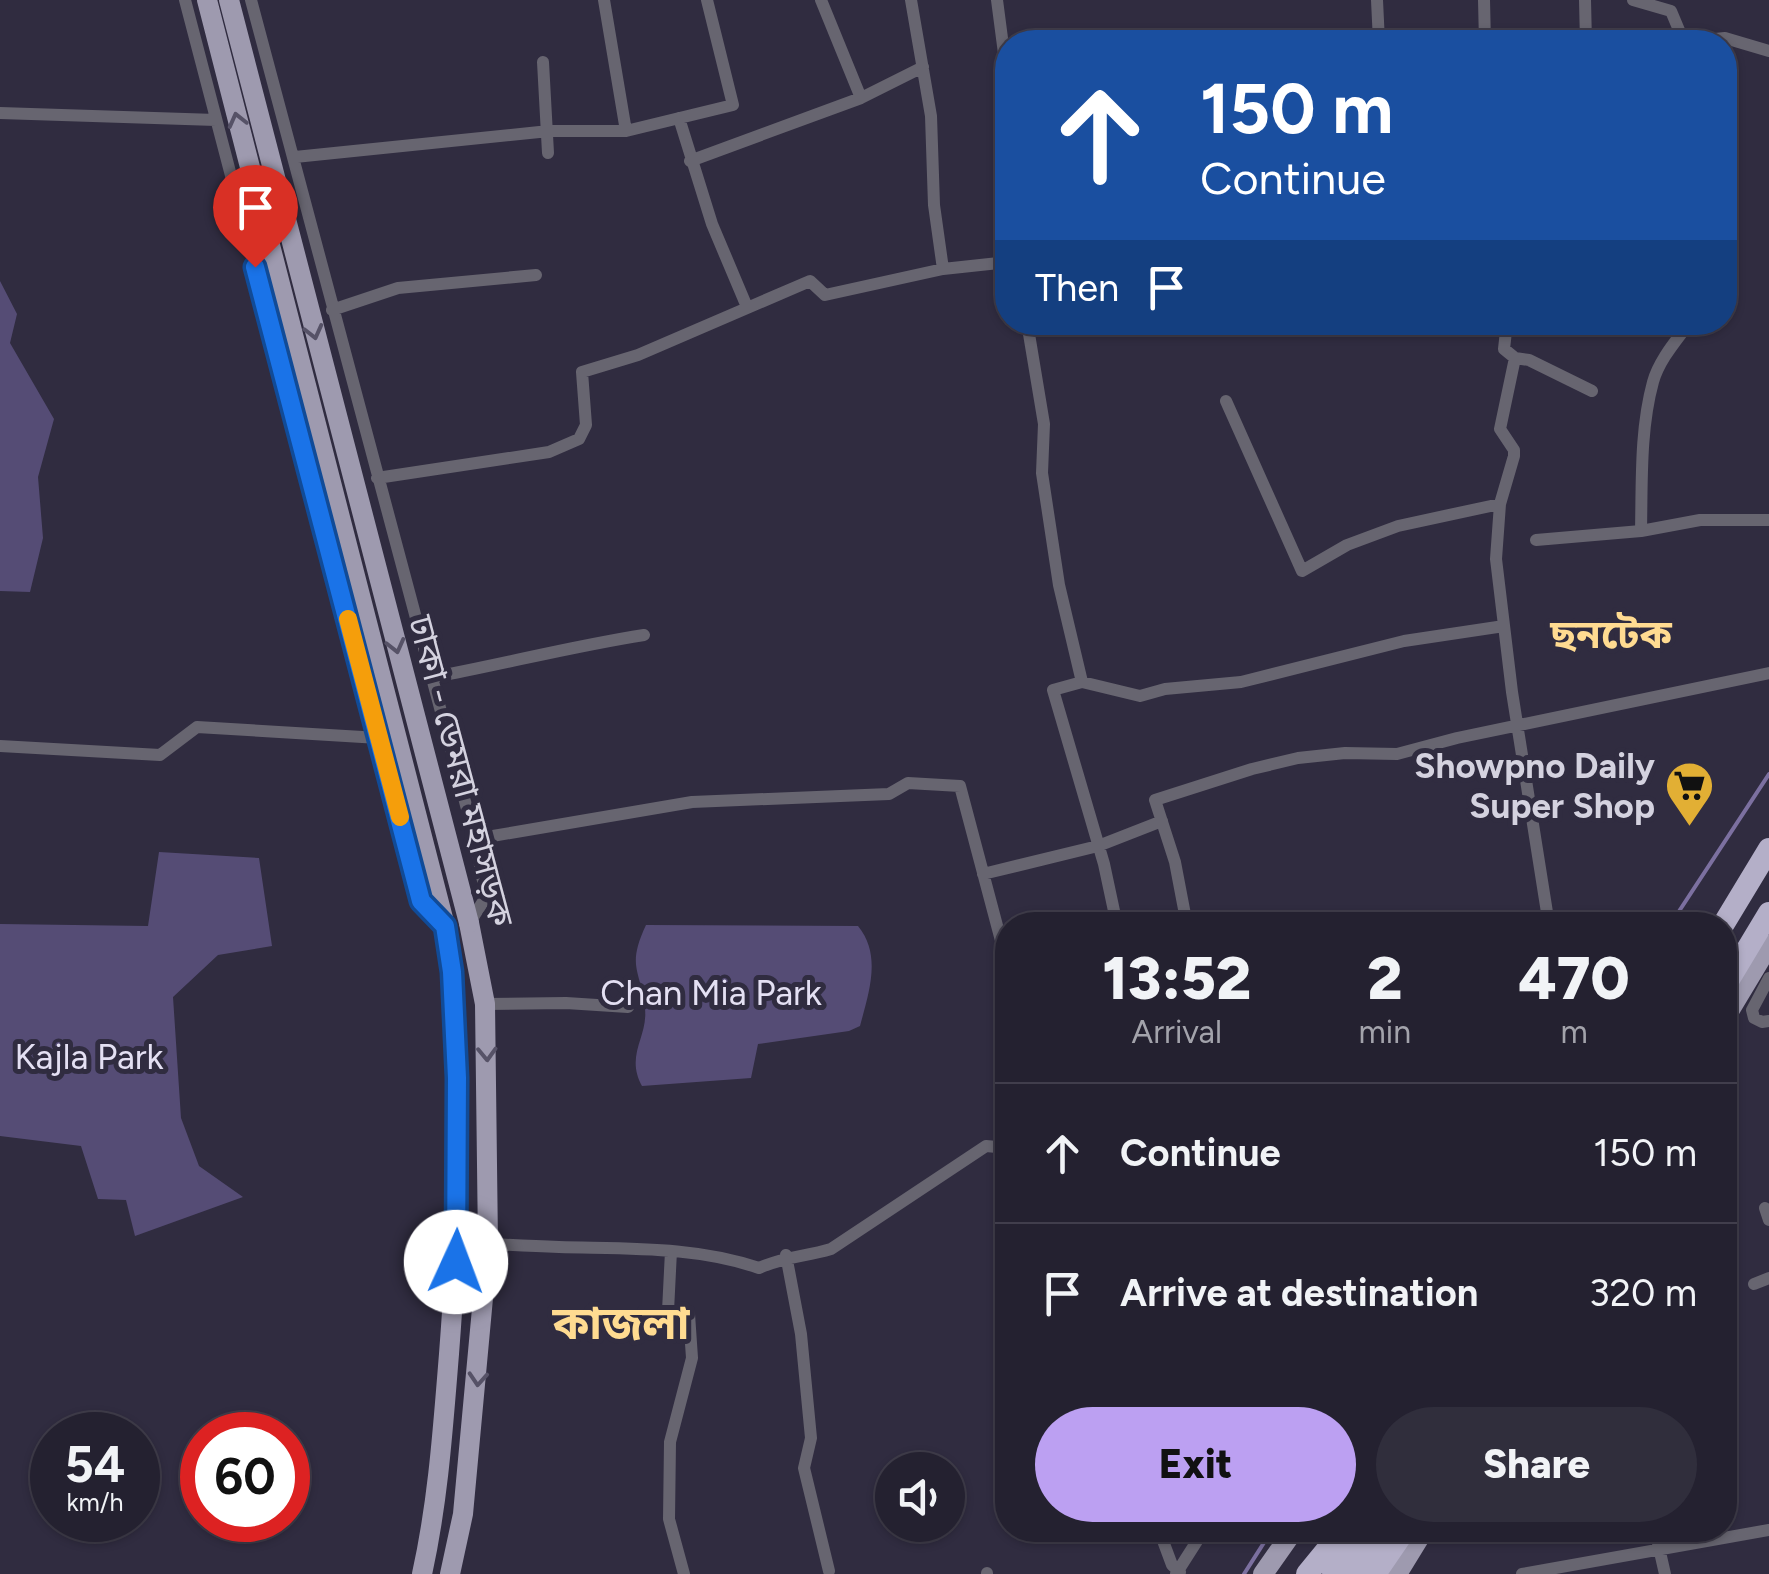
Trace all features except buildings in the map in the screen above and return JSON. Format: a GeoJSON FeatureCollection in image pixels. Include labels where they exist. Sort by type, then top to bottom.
{"type":"FeatureCollection","features":[{"type":"Feature","properties":{"kind":"highway"},"geometry":{"type":"LineString","coordinates":[[1731,912],[1769,848]]}},
{"type":"Feature","properties":{"kind":"highway"},"geometry":{"type":"LineString","coordinates":[[1737,921],[1769,872]]}},
{"type":"Feature","properties":{"kind":"highway"},"geometry":{"type":"LineString","coordinates":[[1737,966],[1769,913]]}},
{"type":"Feature","properties":{"kind":"highway"},"geometry":{"type":"LineString","coordinates":[[1302,1568],[1320,1542]]}},
{"type":"Feature","properties":{"kind":"highway"},"geometry":{"type":"LineString","coordinates":[[1333,1574],[1360,1542]]}},
{"type":"Feature","properties":{"kind":"highway"},"geometry":{"type":"LineString","coordinates":[[1346,1574],[1374,1542]]}},
{"type":"Feature","properties":{"kind":"highway"},"geometry":{"type":"LineString","coordinates":[[1355,1574],[1376,1542]]}},
{"type":"Feature","properties":{"kind":"highway"},"geometry":{"type":"LineString","coordinates":[[1375,1574],[1397,1542]]}},
{"type":"Feature","properties":{"kind":"main road","name":"ঢাকা - ডেমরা মহাসড়ক"},"geometry":{"type":"LineString","coordinates":[[207,0],[445,926],[452,972],[457,1078],[457,1252],[434,1511],[422,1574]]}},
{"type":"Feature","properties":{"kind":"main road","name":"ঢাকা - ডেমরা মহাসড়ক"},"geometry":{"type":"LineString","coordinates":[[229,0],[469,923],[485,1004],[487,1253],[463,1514],[450,1574]]}},
{"type":"Feature","properties":{"kind":"main road"},"geometry":{"type":"LineString","coordinates":[[1737,998],[1769,945]]}},
{"type":"Feature","properties":{"kind":"main road"},"geometry":{"type":"LineString","coordinates":[[457,1252],[487,1253]]}},
{"type":"Feature","properties":{"kind":"main road"},"geometry":{"type":"LineString","coordinates":[[434,1511],[463,1514]]}},
{"type":"Feature","properties":{"kind":"main road"},"geometry":{"type":"LineString","coordinates":[[1263,1574],[1286,1542]]}},
{"type":"Feature","properties":{"kind":"main road"},"geometry":{"type":"LineString","coordinates":[[1397,1574],[1417,1542]]}},
{"type":"Feature","properties":{"kind":"street"},"geometry":{"type":"LineString","coordinates":[[185,0],[421,901],[445,926]]}},
{"type":"Feature","properties":{"kind":"street"},"geometry":{"type":"LineString","coordinates":[[251,0],[475,839],[486,897],[469,923]]}},
{"type":"Feature","properties":{"kind":"street"},"geometry":{"type":"LineString","coordinates":[[604,0],[626,130]]}},
{"type":"Feature","properties":{"kind":"street"},"geometry":{"type":"LineString","coordinates":[[295,157],[549,131],[626,130],[733,105],[707,0]]}},
{"type":"Feature","properties":{"kind":"street"},"geometry":{"type":"LineString","coordinates":[[821,0],[861,98]]}},
{"type":"Feature","properties":{"kind":"street"},"geometry":{"type":"LineString","coordinates":[[911,0],[931,116],[934,205],[942,269]]}},
{"type":"Feature","properties":{"kind":"street"},"geometry":{"type":"LineString","coordinates":[[998,0],[1002,30]]}},
{"type":"Feature","properties":{"kind":"street"},"geometry":{"type":"LineString","coordinates":[[1377,0],[1378,30]]}},
{"type":"Feature","properties":{"kind":"street"},"geometry":{"type":"LineString","coordinates":[[1484,0],[1485,30]]}},
{"type":"Feature","properties":{"kind":"street"},"geometry":{"type":"LineString","coordinates":[[1585,0],[1586,30]]}},
{"type":"Feature","properties":{"kind":"street"},"geometry":{"type":"LineString","coordinates":[[1634,0],[1671,11],[1683,30]]}},
{"type":"Feature","properties":{"kind":"street"},"geometry":{"type":"LineString","coordinates":[[1737,42],[1769,51]]}},
{"type":"Feature","properties":{"kind":"street"},"geometry":{"type":"LineString","coordinates":[[543,62],[548,153]]}},
{"type":"Feature","properties":{"kind":"street"},"geometry":{"type":"LineString","coordinates":[[690,160],[861,98],[923,67]]}},
{"type":"Feature","properties":{"kind":"street"},"geometry":{"type":"LineString","coordinates":[[0,113],[216,120]]}},
{"type":"Feature","properties":{"kind":"street"},"geometry":{"type":"LineString","coordinates":[[679,118],[690,160],[747,307]]}},
{"type":"Feature","properties":{"kind":"street"},"geometry":{"type":"LineString","coordinates":[[314,488],[549,452],[579,439],[586,425],[582,372],[638,355],[810,281],[826,295],[942,269],[995,263]]}},
{"type":"Feature","properties":{"kind":"street"},"geometry":{"type":"LineString","coordinates":[[332,310],[398,288],[536,275]]}},
{"type":"Feature","properties":{"kind":"street"},"geometry":{"type":"LineString","coordinates":[[1028,335],[1044,424],[1042,473],[1059,585],[1082,682]]}},
{"type":"Feature","properties":{"kind":"street"},"geometry":{"type":"LineString","coordinates":[[1506,335],[1504,349],[1515,358],[1530,360],[1592,391]]}},
{"type":"Feature","properties":{"kind":"street"},"geometry":{"type":"LineString","coordinates":[[1641,531],[1643,467],[1653,381],[1681,335]]}},
{"type":"Feature","properties":{"kind":"street"},"geometry":{"type":"LineString","coordinates":[[1515,358],[1500,426],[1514,456],[1500,504],[1496,559],[1546,912]]}},
{"type":"Feature","properties":{"kind":"street"},"geometry":{"type":"LineString","coordinates":[[1226,401],[1302,572],[1347,545],[1398,526],[1500,504]]}},
{"type":"Feature","properties":{"kind":"street"},"geometry":{"type":"LineString","coordinates":[[318,507],[378,481]]}},
{"type":"Feature","properties":{"kind":"street"},"geometry":{"type":"LineString","coordinates":[[1536,540],[1641,531],[1700,520],[1769,520]]}},
{"type":"Feature","properties":{"kind":"street"},"geometry":{"type":"LineString","coordinates":[[1114,912],[1053,690],[1082,682],[1140,696],[1165,688],[1241,682],[1404,642],[1504,626]]}},
{"type":"Feature","properties":{"kind":"street"},"geometry":{"type":"LineString","coordinates":[[434,677],[516,662],[564,648],[644,636]]}},
{"type":"Feature","properties":{"kind":"street"},"geometry":{"type":"LineString","coordinates":[[1185,912],[1175,862],[1155,800],[1252,769],[1345,753],[1397,754],[1769,673]]}},
{"type":"Feature","properties":{"kind":"street"},"geometry":{"type":"LineString","coordinates":[[0,746],[160,755],[198,727],[380,738]]}},
{"type":"Feature","properties":{"kind":"street"},"geometry":{"type":"LineString","coordinates":[[475,839],[692,802],[889,794],[908,783],[960,786],[995,917]]}},
{"type":"Feature","properties":{"kind":"street"},"geometry":{"type":"LineString","coordinates":[[984,874],[1098,846],[1162,821]]}},
{"type":"Feature","properties":{"kind":"street"},"geometry":{"type":"LineString","coordinates":[[1766,1022],[1754,1018],[1752,1010],[1769,978]]}},
{"type":"Feature","properties":{"kind":"street"},"geometry":{"type":"LineString","coordinates":[[485,1004],[628,1007]]}},
{"type":"Feature","properties":{"kind":"street"},"geometry":{"type":"LineString","coordinates":[[487,1253],[616,1246],[732,1259],[759,1268],[786,1256],[808,1256],[830,1249],[986,1146],[995,1147]]}},
{"type":"Feature","properties":{"kind":"street"},"geometry":{"type":"LineString","coordinates":[[671,1251],[668,1311],[689,1314],[692,1358],[670,1442],[669,1519],[684,1574]]}},
{"type":"Feature","properties":{"kind":"street"},"geometry":{"type":"LineString","coordinates":[[786,1256],[798,1314],[810,1438],[804,1468],[829,1570]]}},
{"type":"Feature","properties":{"kind":"street"},"geometry":{"type":"LineString","coordinates":[[1754,1284],[1769,1278]]}},
{"type":"Feature","properties":{"kind":"street"},"geometry":{"type":"LineString","coordinates":[[1737,1536],[1769,1530]]}},
{"type":"Feature","properties":{"kind":"street"},"geometry":{"type":"LineString","coordinates":[[1163,1542],[1179,1572],[1197,1542]]}},
{"type":"Feature","properties":{"kind":"street"},"geometry":{"type":"LineString","coordinates":[[1659,1542],[1665,1574]]}},
{"type":"Feature","properties":{"kind":"street"},"geometry":{"type":"LineString","coordinates":[[1522,1574],[1705,1542]]}},
{"type":"Feature","properties":{"kind":"green space"},"geometry":{"type":"Polygon","coordinates":[[[0,281],[17,314],[10,343],[54,419],[38,477],[43,538],[30,592],[0,591],[0,281]]]}},
{"type":"Feature","properties":{"kind":"green space","name":"Kajla Park"},"geometry":{"type":"Polygon","coordinates":[[[159,852],[259,858],[272,946],[218,955],[173,997],[181,1118],[199,1166],[243,1197],[135,1236],[126,1200],[98,1199],[81,1146],[0,1136],[0,924],[148,926],[159,852]]]}},
{"type":"Feature","properties":{"kind":"green space","name":"Chan Mia Park"},"geometry":{"type":"Polygon","coordinates":[[[646,925],[858,926],[872,961],[860,1026],[849,1031],[758,1044],[751,1078],[642,1086],[636,1055],[645,1009],[636,960],[646,925]]]}},
{"type":"Feature","properties":{"kind":"waterway"},"geometry":{"type":"LineString","coordinates":[[1679,912],[1769,774]]}},
{"type":"Feature","properties":{"kind":"waterway"},"geometry":{"type":"LineString","coordinates":[[1244,1574],[1264,1542]]}},
{"type":"Feature","properties":{"kind":"slow traffic"},"geometry":{"type":"LineString","coordinates":[[348,619],[400,817]]}},
{"type":"Feature","properties":{"kind":"place","name":"Showpno Daily Super Shop"},"geometry":{"type":"Point","coordinates":[1690,828]}},
{"type":"Feature","properties":{"kind":"district","name":"ছনটেক"},"geometry":{"type":"Point","coordinates":[1611,634]}},
{"type":"Feature","properties":{"kind":"district","name":"কাজলা"},"geometry":{"type":"Point","coordinates":[621,1323]}},
{"type":"Feature","properties":{"kind":"route"},"geometry":{"type":"LineString","coordinates":[[255,267],[421,901],[445,926],[452,972],[457,1078],[456,1262]]}}]}
